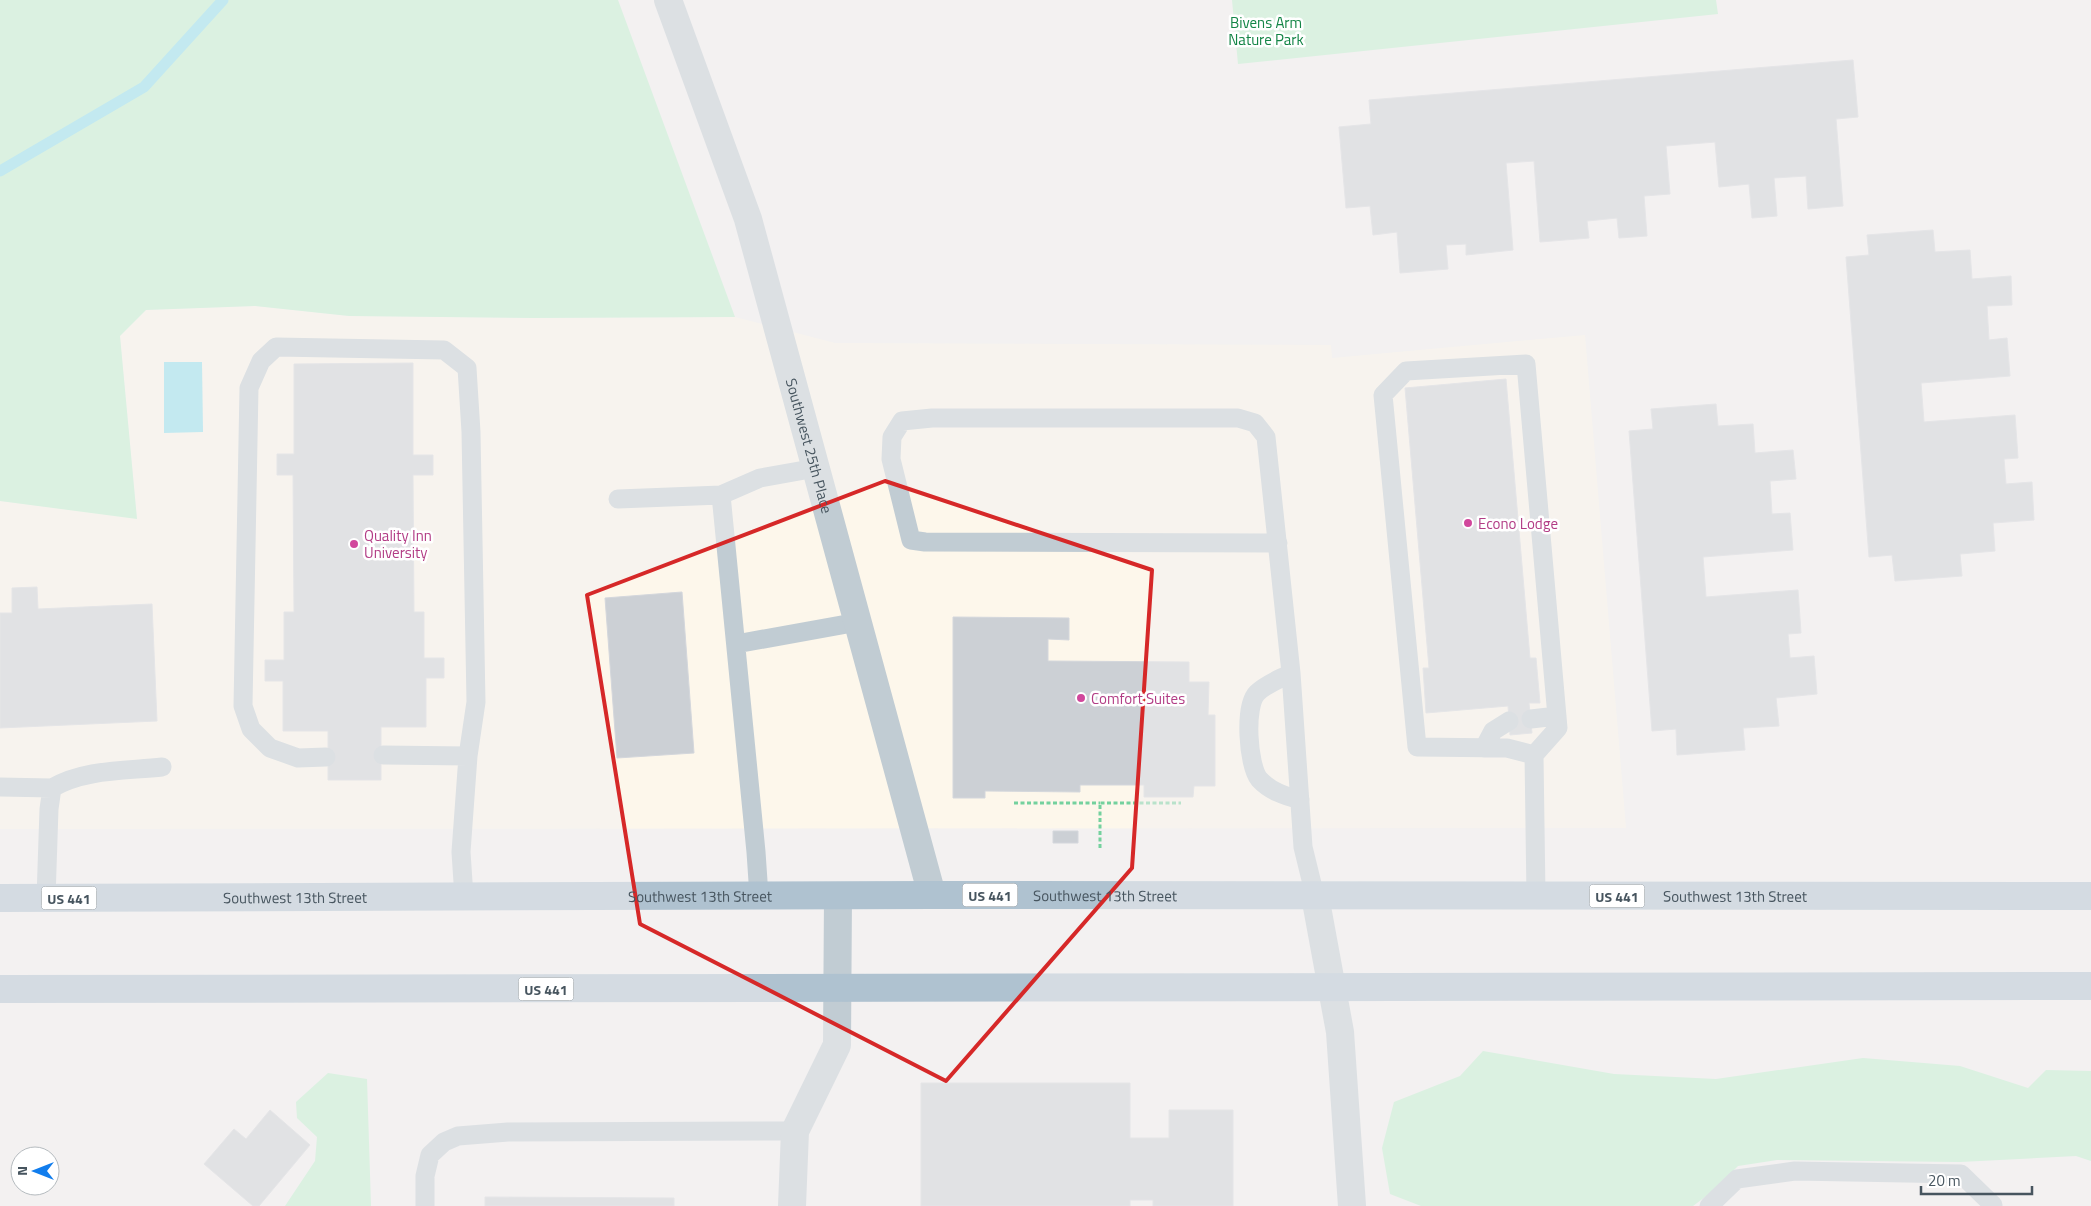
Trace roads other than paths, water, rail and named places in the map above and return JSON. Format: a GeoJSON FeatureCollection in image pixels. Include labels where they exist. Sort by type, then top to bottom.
{"type":"FeatureCollection","features":[{"type":"Feature","properties":{"kind":"main road","name":"Southwest 13th Street"},"geometry":{"type":"LineString","coordinates":[[0,898],[932,895],[2091,896]]}},
{"type":"Feature","properties":{"kind":"main road","name":"US 441"},"geometry":{"type":"LineString","coordinates":[[0,989],[2091,986]]}},
{"type":"Feature","properties":{"kind":"street","name":"Southwest 25th Place"},"geometry":{"type":"LineString","coordinates":[[668,0],[748,220],[932,895]]}},
{"type":"Feature","properties":{"kind":"street"},"geometry":{"type":"LineString","coordinates":[[793,1206],[795,1131],[837,1045],[838,896]]}},
{"type":"Feature","properties":{"kind":"street"},"geometry":{"type":"LineString","coordinates":[[1315,896],[1340,1032],[1352,1206]]}},
{"type":"Feature","properties":{"kind":"lane"},"geometry":{"type":"LineString","coordinates":[[326,757],[298,758],[270,748],[251,729],[243,706],[249,388],[261,361],[276,347],[444,350],[467,368],[471,432],[476,702],[468,756],[461,852],[464,897]]}},
{"type":"Feature","properties":{"kind":"lane"},"geometry":{"type":"LineString","coordinates":[[1534,755],[1507,748],[1416,747],[1383,395],[1406,372],[1526,364],[1558,728],[1534,755],[1536,896]]}},
{"type":"Feature","properties":{"kind":"lane"},"geometry":{"type":"LineString","coordinates":[[1278,543],[935,542],[911,540],[891,459],[892,437],[902,421],[932,418],[1238,418],[1255,423],[1266,437],[1278,543],[1291,673],[1303,847],[1315,896]]}},
{"type":"Feature","properties":{"kind":"lane"},"geometry":{"type":"LineString","coordinates":[[618,499],[721,495],[760,478],[816,468]]}},
{"type":"Feature","properties":{"kind":"lane"},"geometry":{"type":"LineString","coordinates":[[721,495],[756,842],[759,896]]}},
{"type":"Feature","properties":{"kind":"lane"},"geometry":{"type":"LineString","coordinates":[[736,644],[858,622]]}},
{"type":"Feature","properties":{"kind":"lane"},"geometry":{"type":"LineString","coordinates":[[1291,673],[1272,682],[1256,694],[1250,708],[1249,733],[1252,758],[1258,777],[1268,787],[1300,800]]}},
{"type":"Feature","properties":{"kind":"lane"},"geometry":{"type":"LineString","coordinates":[[1531,719],[1557,716]]}},
{"type":"Feature","properties":{"kind":"lane"},"geometry":{"type":"LineString","coordinates":[[1484,748],[1493,731],[1509,721]]}},
{"type":"Feature","properties":{"kind":"lane"},"geometry":{"type":"LineString","coordinates":[[383,755],[468,756]]}},
{"type":"Feature","properties":{"kind":"lane"},"geometry":{"type":"LineString","coordinates":[[0,787],[52,788],[65,780],[87,775],[162,767]]}},
{"type":"Feature","properties":{"kind":"lane"},"geometry":{"type":"LineString","coordinates":[[46,898],[49,809],[52,788]]}},
{"type":"Feature","properties":{"kind":"lane"},"geometry":{"type":"LineString","coordinates":[[425,1206],[425,1176],[430,1155],[444,1142],[458,1136],[508,1132],[795,1131]]}},
{"type":"Feature","properties":{"kind":"lane"},"geometry":{"type":"LineString","coordinates":[[1709,1206],[1737,1179],[1795,1171],[1961,1174],[1993,1205]]}},
{"type":"Feature","properties":{"kind":"water"},"geometry":{"type":"Polygon","coordinates":[[[164,362],[202,362],[203,432],[164,433],[164,362]]]}},
{"type":"Feature","properties":{"kind":"waterway"},"geometry":{"type":"LineString","coordinates":[[0,171],[144,87],[223,0]]}},
{"type":"Feature","properties":{"kind":"place","name":"Econo Lodge"},"geometry":{"type":"Point","coordinates":[1468,523]}},
{"type":"Feature","properties":{"kind":"place","name":"Quality Inn University"},"geometry":{"type":"Point","coordinates":[354,544]}},
{"type":"Feature","properties":{"kind":"place","name":"Comfort Suites"},"geometry":{"type":"Point","coordinates":[1081,698]}},
{"type":"Feature","properties":{"kind":"park label","name":"Bivens Arm Nature Park"},"geometry":{"type":"Point","coordinates":[1266,30]}}]}
